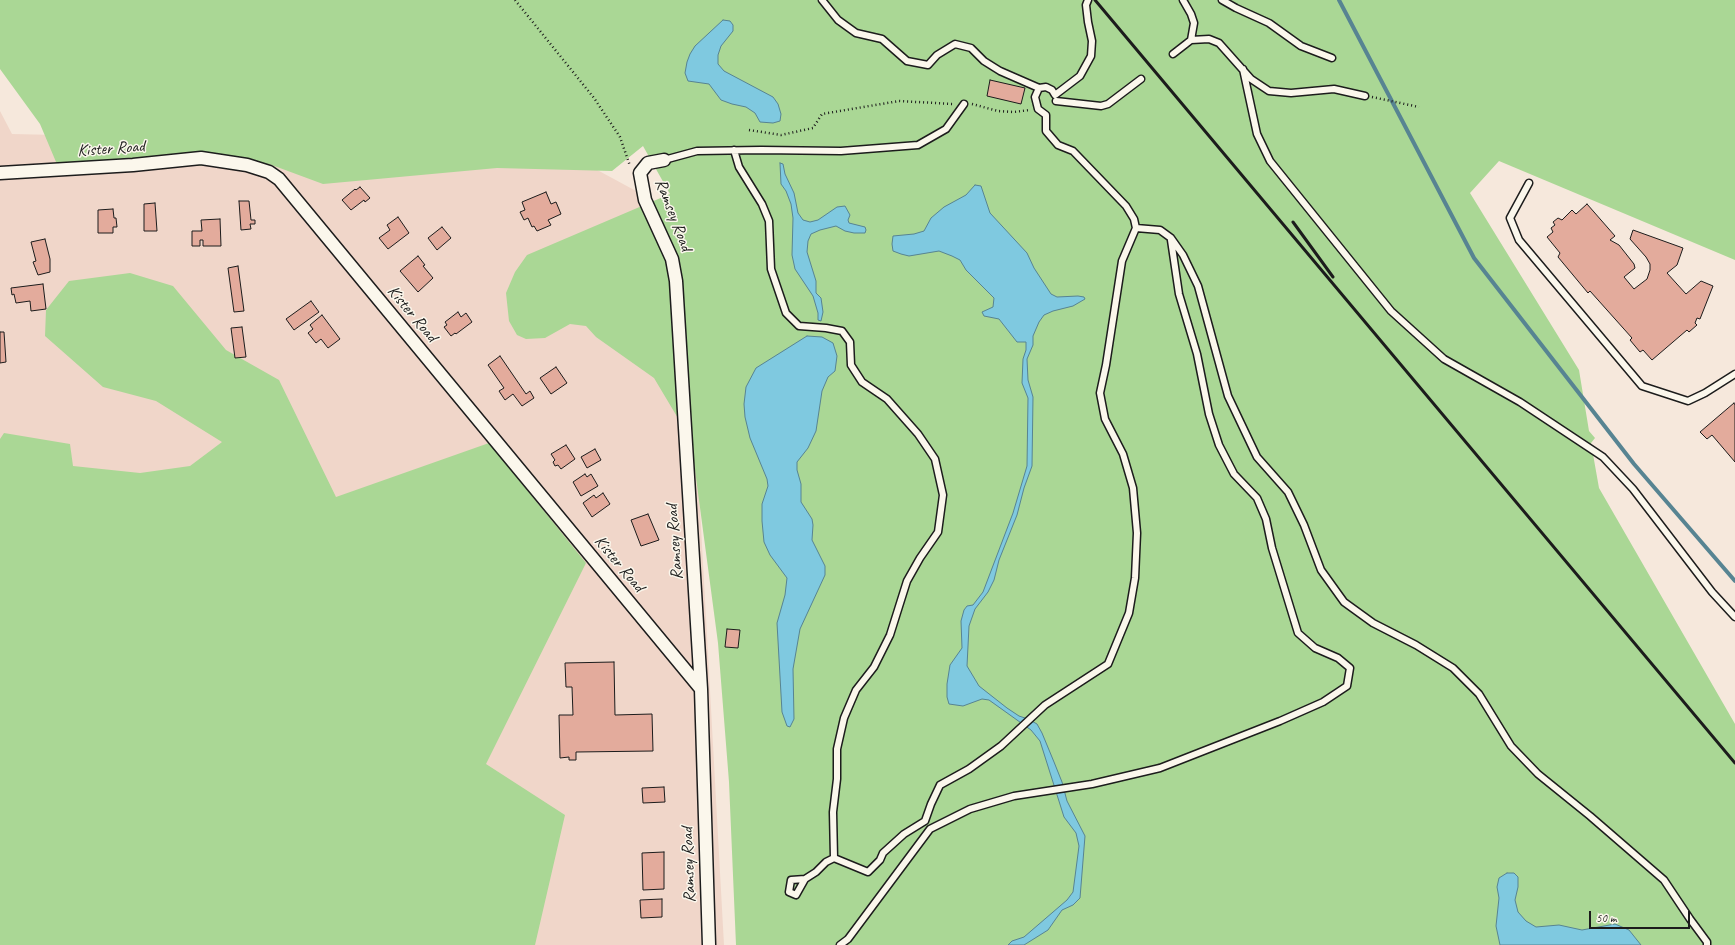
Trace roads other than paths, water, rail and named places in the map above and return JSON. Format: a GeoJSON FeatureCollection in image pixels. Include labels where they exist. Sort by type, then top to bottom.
{"type":"FeatureCollection","features":[{"type":"Feature","properties":{"kind":"street","name":"Kister Road"},"geometry":{"type":"LineString","coordinates":[[0,173],[133,165],[201,158],[247,165],[270,172],[279,179],[701,689]]}},
{"type":"Feature","properties":{"kind":"street","name":"Ramsey Road"},"geometry":{"type":"LineString","coordinates":[[664,160],[648,163],[640,173],[645,200],[672,259],[676,281],[701,689],[709,945]]}},
{"type":"Feature","properties":{"kind":"lane"},"geometry":{"type":"LineString","coordinates":[[822,0],[838,20],[856,32],[882,39],[907,61],[928,65],[937,55],[955,44],[971,48],[984,61],[1000,71],[1039,88],[1046,87],[1052,90],[1055,95],[1080,76],[1091,56],[1092,41],[1086,5],[1088,0]]}},
{"type":"Feature","properties":{"kind":"lane"},"geometry":{"type":"LineString","coordinates":[[1183,0],[1194,23],[1191,40]]}},
{"type":"Feature","properties":{"kind":"lane"},"geometry":{"type":"LineString","coordinates":[[1222,0],[1269,23],[1301,46],[1332,58]]}},
{"type":"Feature","properties":{"kind":"lane"},"geometry":{"type":"LineString","coordinates":[[1173,54],[1191,40],[1209,39],[1219,43],[1251,79],[1270,91],[1291,93],[1334,89],[1365,96]]}},
{"type":"Feature","properties":{"kind":"lane"},"geometry":{"type":"LineString","coordinates":[[1243,70],[1257,134],[1270,161],[1391,311],[1444,360],[1520,402],[1603,457],[1633,489],[1712,592],[1735,617]]}},
{"type":"Feature","properties":{"kind":"lane"},"geometry":{"type":"LineString","coordinates":[[1056,101],[1101,106],[1108,104],[1141,80]]}},
{"type":"Feature","properties":{"kind":"lane"},"geometry":{"type":"LineString","coordinates":[[805,879],[816,872],[826,862],[834,858],[868,872],[880,860],[883,853],[904,834],[925,821],[940,786],[969,769],[1001,746],[1045,705],[1108,664],[1129,613],[1135,578],[1137,533],[1133,488],[1124,454],[1105,419],[1100,393],[1106,365],[1122,261],[1136,228],[1134,219],[1126,206],[1073,151],[1058,145],[1046,131],[1046,115],[1038,109],[1035,97],[1039,88]]}},
{"type":"Feature","properties":{"kind":"lane"},"geometry":{"type":"LineString","coordinates":[[664,160],[697,151],[841,151],[918,145],[946,129],[964,104]]}},
{"type":"Feature","properties":{"kind":"lane"},"geometry":{"type":"LineString","coordinates":[[734,150],[739,166],[762,204],[769,221],[771,270],[786,313],[799,326],[842,331],[850,342],[851,365],[862,382],[887,399],[918,434],[935,459],[943,495],[938,532],[920,558],[907,581],[890,635],[874,667],[856,690],[844,718],[837,749],[837,779],[833,812],[834,858]]}},
{"type":"Feature","properties":{"kind":"lane"},"geometry":{"type":"LineString","coordinates":[[1529,183],[1510,218],[1518,240],[1642,386],[1688,401],[1698,397],[1735,374]]}},
{"type":"Feature","properties":{"kind":"lane"},"geometry":{"type":"LineString","coordinates":[[1136,228],[1160,230],[1171,238],[1184,255],[1198,286],[1228,396],[1257,457],[1288,492],[1304,524],[1320,570],[1344,602],[1373,623],[1416,645],[1453,668],[1479,694],[1511,746],[1538,774],[1602,825],[1664,880],[1690,920],[1707,942],[1706,945]]}},
{"type":"Feature","properties":{"kind":"lane"},"geometry":{"type":"LineString","coordinates":[[840,945],[848,939],[930,829],[970,809],[1014,796],[1092,784],[1160,768],[1280,721],[1323,702],[1347,686],[1350,668],[1338,658],[1315,648],[1298,633],[1272,548],[1266,519],[1257,498],[1234,474],[1219,445],[1209,414],[1197,354],[1179,294],[1171,238]]}},
{"type":"Feature","properties":{"kind":"water"},"geometry":{"type":"Polygon","coordinates":[[[723,20],[730,21],[733,25],[733,31],[721,46],[718,55],[718,64],[724,71],[773,97],[778,104],[781,114],[780,121],[773,123],[760,122],[755,113],[746,107],[721,100],[709,84],[688,81],[685,73],[690,54],[695,46],[723,20]]]}},
{"type":"Feature","properties":{"kind":"water"},"geometry":{"type":"Polygon","coordinates":[[[780,163],[783,164],[785,174],[794,193],[798,213],[803,220],[810,222],[818,220],[837,207],[845,206],[850,215],[848,220],[849,223],[865,227],[866,230],[865,233],[854,233],[845,231],[836,226],[811,234],[808,241],[807,252],[816,281],[816,293],[821,298],[823,312],[821,321],[818,320],[818,313],[813,296],[795,269],[792,255],[793,218],[791,204],[786,191],[781,184],[780,163]]]}},
{"type":"Feature","properties":{"kind":"water"},"geometry":{"type":"Polygon","coordinates":[[[975,185],[981,186],[990,213],[1027,253],[1034,268],[1051,294],[1057,297],[1078,296],[1084,297],[1085,299],[1073,306],[1044,315],[1033,336],[1033,345],[1027,359],[1028,380],[1033,397],[1032,466],[1024,488],[1017,515],[999,560],[994,580],[988,592],[975,609],[969,626],[967,666],[979,686],[1019,716],[1037,724],[1062,782],[1067,801],[1085,836],[1080,898],[1073,905],[1062,910],[1048,930],[1024,945],[1008,945],[1012,941],[1024,937],[1067,900],[1073,892],[1079,846],[1076,833],[1064,817],[1040,741],[1031,730],[989,700],[982,699],[963,706],[949,704],[947,697],[947,684],[950,665],[962,648],[961,621],[964,610],[967,606],[973,605],[983,592],[1013,513],[1027,466],[1028,398],[1022,383],[1023,359],[1026,350],[1026,342],[1017,342],[999,319],[984,316],[982,312],[993,307],[994,298],[966,270],[960,260],[939,251],[909,256],[893,251],[892,244],[893,236],[914,234],[924,231],[931,218],[944,207],[966,195],[975,185]]]}},
{"type":"Feature","properties":{"kind":"water"},"geometry":{"type":"Polygon","coordinates":[[[807,336],[822,337],[833,343],[837,356],[835,371],[828,377],[822,391],[816,431],[808,448],[797,462],[797,470],[801,484],[801,502],[812,519],[812,540],[825,566],[825,575],[800,629],[793,669],[794,719],[790,727],[787,726],[782,712],[777,623],[785,595],[787,578],[770,555],[764,542],[762,504],[768,486],[767,479],[750,438],[745,417],[744,404],[746,387],[756,368],[807,336]]]}},
{"type":"Feature","properties":{"kind":"water"},"geometry":{"type":"Polygon","coordinates":[[[1507,873],[1514,873],[1518,877],[1518,887],[1515,900],[1518,912],[1526,921],[1536,927],[1559,925],[1582,930],[1615,924],[1629,930],[1641,945],[1500,945],[1496,926],[1499,898],[1497,887],[1499,878],[1507,873]]]}},
{"type":"Feature","properties":{"kind":"waterway"},"geometry":{"type":"LineString","coordinates":[[1339,0],[1474,258],[1634,464],[1735,581]]}},
{"type":"Feature","properties":{"kind":"railway"},"geometry":{"type":"LineString","coordinates":[[1095,0],[1735,763]]}},
{"type":"Feature","properties":{"kind":"railway"},"geometry":{"type":"LineString","coordinates":[[1293,222],[1333,277]]}}]}
